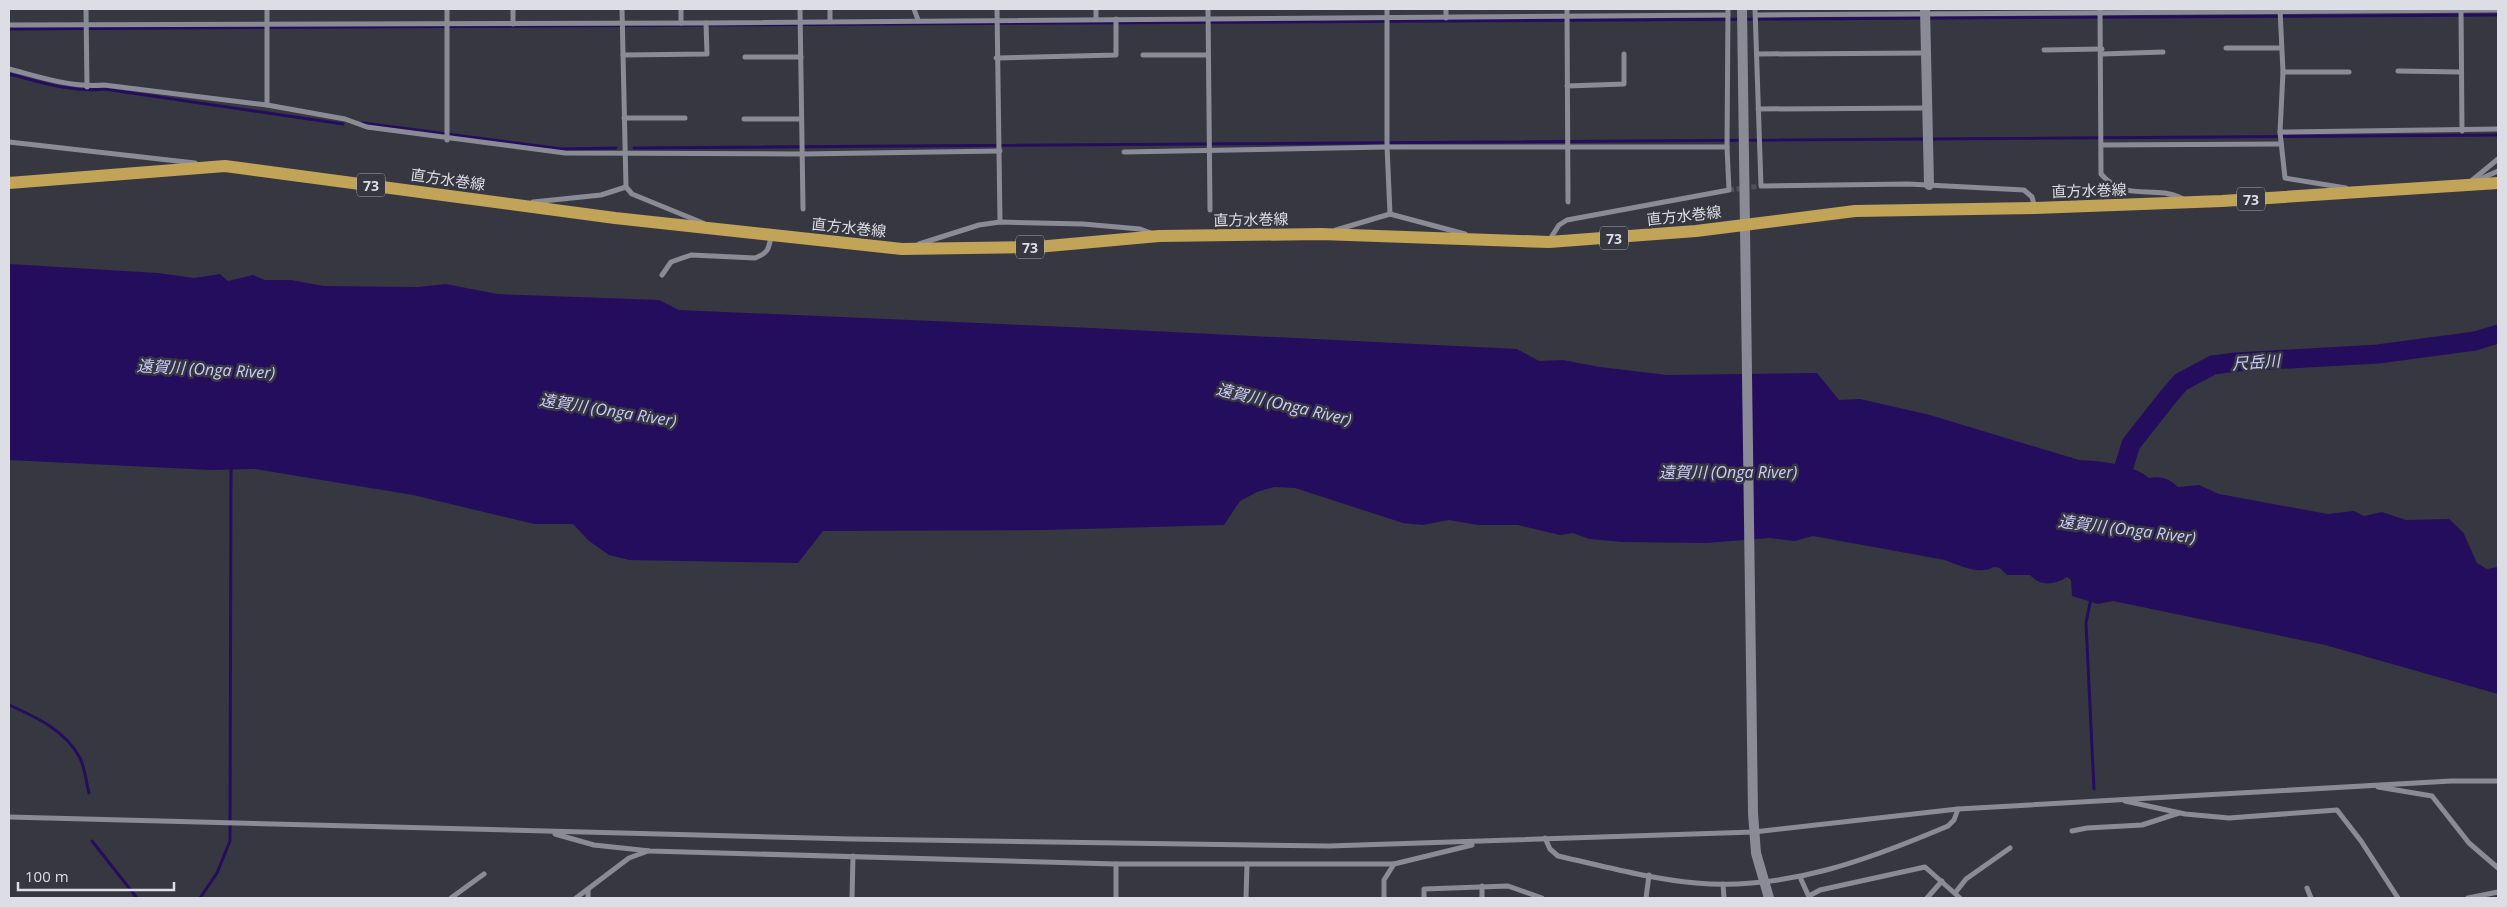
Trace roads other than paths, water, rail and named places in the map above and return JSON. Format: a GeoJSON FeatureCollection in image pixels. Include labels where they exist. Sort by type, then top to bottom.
{"type":"FeatureCollection","features":[{"type":"Feature","properties":{"kind":"main road","name":"直方水巻線"},"geometry":{"type":"LineString","coordinates":[[9,183],[225,166],[615,218],[902,249],[1037,247],[1159,236],[1321,234],[1549,242],[1696,231],[1744,231],[1855,211],[2036,208],[2188,202],[2363,193],[2498,183]]}},
{"type":"Feature","properties":{"kind":"street"},"geometry":{"type":"LineString","coordinates":[[86,9],[86,87]]}},
{"type":"Feature","properties":{"kind":"street"},"geometry":{"type":"LineString","coordinates":[[267,9],[267,105]]}},
{"type":"Feature","properties":{"kind":"street"},"geometry":{"type":"LineString","coordinates":[[447,9],[447,136]]}},
{"type":"Feature","properties":{"kind":"street"},"geometry":{"type":"LineString","coordinates":[[513,9],[513,24]]}},
{"type":"Feature","properties":{"kind":"street"},"geometry":{"type":"LineString","coordinates":[[622,9],[626,187],[632,194],[682,212],[714,228]]}},
{"type":"Feature","properties":{"kind":"street"},"geometry":{"type":"LineString","coordinates":[[681,9],[681,23]]}},
{"type":"Feature","properties":{"kind":"street"},"geometry":{"type":"LineString","coordinates":[[800,9],[802,208]]}},
{"type":"Feature","properties":{"kind":"street"},"geometry":{"type":"LineString","coordinates":[[830,9],[830,21]]}},
{"type":"Feature","properties":{"kind":"street"},"geometry":{"type":"LineString","coordinates":[[914,9],[918,20]]}},
{"type":"Feature","properties":{"kind":"street"},"geometry":{"type":"LineString","coordinates":[[997,9],[996,58],[1000,147],[1000,222]]}},
{"type":"Feature","properties":{"kind":"street"},"geometry":{"type":"LineString","coordinates":[[1096,9],[1096,19]]}},
{"type":"Feature","properties":{"kind":"street"},"geometry":{"type":"LineString","coordinates":[[1208,9],[1210,210]]}},
{"type":"Feature","properties":{"kind":"street"},"geometry":{"type":"LineString","coordinates":[[1387,9],[1387,145],[1390,214]]}},
{"type":"Feature","properties":{"kind":"street"},"geometry":{"type":"LineString","coordinates":[[1446,9],[1446,18]]}},
{"type":"Feature","properties":{"kind":"street"},"geometry":{"type":"LineString","coordinates":[[1567,9],[1568,202]]}},
{"type":"Feature","properties":{"kind":"street"},"geometry":{"type":"LineString","coordinates":[[1742,9],[1753,812],[1756,853],[1769,898]]}},
{"type":"Feature","properties":{"kind":"street"},"geometry":{"type":"LineString","coordinates":[[1755,9],[1761,186],[1929,185],[2024,190],[2032,197],[2036,208]]}},
{"type":"Feature","properties":{"kind":"street"},"geometry":{"type":"LineString","coordinates":[[1756,19],[1925,15],[2461,12],[2498,10]]}},
{"type":"Feature","properties":{"kind":"street"},"geometry":{"type":"LineString","coordinates":[[2461,12],[2462,131]]}},
{"type":"Feature","properties":{"kind":"street"},"geometry":{"type":"LineString","coordinates":[[2280,13],[2283,72],[2281,137],[2285,178],[2336,186],[2363,193]]}},
{"type":"Feature","properties":{"kind":"street"},"geometry":{"type":"LineString","coordinates":[[2100,14],[2102,52],[2101,174],[2113,187],[2169,194],[2188,202]]}},
{"type":"Feature","properties":{"kind":"street"},"geometry":{"type":"LineString","coordinates":[[1925,15],[1929,185]]}},
{"type":"Feature","properties":{"kind":"street"},"geometry":{"type":"LineString","coordinates":[[9,25],[86,28],[513,24],[622,25],[681,23],[706,25],[918,20],[996,23],[1096,19],[1116,23],[1387,21],[1446,18],[1567,20],[1728,17],[1727,145],[1730,190],[1567,220],[1559,225],[1549,242]]}},
{"type":"Feature","properties":{"kind":"street"},"geometry":{"type":"LineString","coordinates":[[996,58],[1116,55],[1116,23]]}},
{"type":"Feature","properties":{"kind":"street"},"geometry":{"type":"LineString","coordinates":[[623,55],[707,54],[706,25]]}},
{"type":"Feature","properties":{"kind":"street"},"geometry":{"type":"LineString","coordinates":[[2226,48],[2281,48]]}},
{"type":"Feature","properties":{"kind":"street"},"geometry":{"type":"LineString","coordinates":[[2044,50],[2163,52]]}},
{"type":"Feature","properties":{"kind":"street"},"geometry":{"type":"LineString","coordinates":[[1757,54],[1926,53]]}},
{"type":"Feature","properties":{"kind":"street"},"geometry":{"type":"LineString","coordinates":[[1567,86],[1624,84],[1624,54]]}},
{"type":"Feature","properties":{"kind":"street"},"geometry":{"type":"LineString","coordinates":[[1143,55],[1208,55]]}},
{"type":"Feature","properties":{"kind":"street"},"geometry":{"type":"LineString","coordinates":[[745,57],[801,57]]}},
{"type":"Feature","properties":{"kind":"street"},"geometry":{"type":"LineString","coordinates":[[9,69],[86,87],[104,85],[267,105],[345,119],[367,127],[447,136],[564,153],[625,155],[802,149],[1000,147]]}},
{"type":"Feature","properties":{"kind":"street"},"geometry":{"type":"LineString","coordinates":[[2398,71],[2461,72]]}},
{"type":"Feature","properties":{"kind":"street"},"geometry":{"type":"LineString","coordinates":[[2283,72],[2349,72]]}},
{"type":"Feature","properties":{"kind":"street"},"geometry":{"type":"LineString","coordinates":[[1758,110],[1928,108]]}},
{"type":"Feature","properties":{"kind":"street"},"geometry":{"type":"LineString","coordinates":[[624,118],[685,118]]}},
{"type":"Feature","properties":{"kind":"street"},"geometry":{"type":"LineString","coordinates":[[744,119],[801,119]]}},
{"type":"Feature","properties":{"kind":"street"},"geometry":{"type":"LineString","coordinates":[[2101,141],[2498,129]]}},
{"type":"Feature","properties":{"kind":"street"},"geometry":{"type":"LineString","coordinates":[[9,142],[225,166]]}},
{"type":"Feature","properties":{"kind":"street"},"geometry":{"type":"LineString","coordinates":[[1124,152],[1209,146],[1727,145]]}},
{"type":"Feature","properties":{"kind":"street"},"geometry":{"type":"LineString","coordinates":[[2465,185],[2498,159]]}},
{"type":"Feature","properties":{"kind":"street"},"geometry":{"type":"LineString","coordinates":[[2465,185],[2498,171]]}},
{"type":"Feature","properties":{"kind":"street"},"geometry":{"type":"LineString","coordinates":[[517,204],[601,195],[626,187]]}},
{"type":"Feature","properties":{"kind":"street"},"geometry":{"type":"LineString","coordinates":[[1321,234],[1390,214],[1484,239]]}},
{"type":"Feature","properties":{"kind":"street"},"geometry":{"type":"LineString","coordinates":[[902,249],[979,225],[1000,222],[1083,224],[1140,229],[1159,236]]}},
{"type":"Feature","properties":{"kind":"street"},"geometry":{"type":"LineString","coordinates":[[662,275],[667,264],[690,255],[755,258],[765,254],[769,249],[771,236]]}},
{"type":"Feature","properties":{"kind":"street"},"geometry":{"type":"LineString","coordinates":[[9,817],[550,832],[1329,846],[1754,832],[1958,809],[2372,785],[2498,781]]}},
{"type":"Feature","properties":{"kind":"street"},"geometry":{"type":"LineString","coordinates":[[2372,785],[2391,791],[2432,796],[2469,843],[2498,868]]}},
{"type":"Feature","properties":{"kind":"street"},"geometry":{"type":"LineString","coordinates":[[2120,800],[2180,813],[2229,818],[2337,810],[2398,898]]}},
{"type":"Feature","properties":{"kind":"street"},"geometry":{"type":"LineString","coordinates":[[1545,838],[1550,849],[1558,856],[1695,883],[1722,884],[1800,877],[1883,853],[1948,826],[1954,820],[1958,809]]}},
{"type":"Feature","properties":{"kind":"street"},"geometry":{"type":"LineString","coordinates":[[2072,831],[2086,828],[2142,825],[2180,813]]}},
{"type":"Feature","properties":{"kind":"street"},"geometry":{"type":"LineString","coordinates":[[550,832],[594,845],[650,850],[1116,864],[1394,864],[1486,842]]}},
{"type":"Feature","properties":{"kind":"street"},"geometry":{"type":"LineString","coordinates":[[1955,893],[1966,879],[2010,848]]}},
{"type":"Feature","properties":{"kind":"street"},"geometry":{"type":"LineString","coordinates":[[576,898],[629,858],[650,850]]}},
{"type":"Feature","properties":{"kind":"street"},"geometry":{"type":"LineString","coordinates":[[852,898],[853,856]]}},
{"type":"Feature","properties":{"kind":"street"},"geometry":{"type":"LineString","coordinates":[[1116,864],[1116,898]]}},
{"type":"Feature","properties":{"kind":"street"},"geometry":{"type":"LineString","coordinates":[[1246,898],[1247,864]]}},
{"type":"Feature","properties":{"kind":"street"},"geometry":{"type":"LineString","coordinates":[[1384,898],[1384,880],[1394,864]]}},
{"type":"Feature","properties":{"kind":"street"},"geometry":{"type":"LineString","coordinates":[[1800,877],[1809,897],[1820,890],[1925,867],[1960,898]]}},
{"type":"Feature","properties":{"kind":"street"},"geometry":{"type":"LineString","coordinates":[[451,898],[484,874]]}},
{"type":"Feature","properties":{"kind":"street"},"geometry":{"type":"LineString","coordinates":[[1646,898],[1649,875]]}},
{"type":"Feature","properties":{"kind":"street"},"geometry":{"type":"LineString","coordinates":[[1927,898],[1942,881]]}},
{"type":"Feature","properties":{"kind":"street"},"geometry":{"type":"LineString","coordinates":[[1722,884],[1724,898]]}},
{"type":"Feature","properties":{"kind":"street"},"geometry":{"type":"LineString","coordinates":[[1482,886],[1482,898]]}},
{"type":"Feature","properties":{"kind":"street"},"geometry":{"type":"LineString","coordinates":[[1424,898],[1424,889],[1482,886],[1508,886],[1542,898]]}},
{"type":"Feature","properties":{"kind":"street"},"geometry":{"type":"LineString","coordinates":[[2307,888],[2311,898]]}},
{"type":"Feature","properties":{"kind":"street"},"geometry":{"type":"LineString","coordinates":[[588,890],[588,898]]}},
{"type":"Feature","properties":{"kind":"street"},"geometry":{"type":"LineString","coordinates":[[2468,898],[2498,892]]}},
{"type":"Feature","properties":{"kind":"water","name":"遠賀川 (Onga River)"},"geometry":{"type":"Polygon","coordinates":[[[9,264],[158,273],[194,278],[220,274],[228,281],[253,275],[265,280],[291,280],[324,286],[418,287],[446,284],[497,294],[659,300],[679,310],[1517,349],[1539,361],[1563,360],[1600,367],[1667,375],[1817,373],[1839,400],[1860,399],[1930,415],[2079,460],[2106,462],[2125,466],[2149,478],[2157,477],[2168,480],[2178,487],[2199,485],[2219,494],[2328,514],[2354,511],[2364,516],[2382,512],[2406,520],[2449,519],[2463,532],[2477,563],[2487,569],[2498,567],[2498,694],[2325,645],[2113,601],[2098,604],[2072,596],[2071,580],[2067,577],[2048,584],[2039,582],[2030,575],[2007,575],[2000,568],[1976,570],[1945,560],[1813,536],[1795,541],[1769,538],[1706,543],[1623,542],[1589,539],[1573,533],[1560,535],[1518,525],[1478,525],[1449,520],[1423,525],[1403,523],[1295,488],[1274,487],[1257,492],[1240,501],[1224,525],[1046,530],[823,531],[798,563],[629,560],[609,555],[589,541],[573,524],[534,524],[413,495],[255,469],[211,470],[9,460],[9,264]]]}},
{"type":"Feature","properties":{"kind":"waterway"},"geometry":{"type":"LineString","coordinates":[[9,29],[2498,15]]}},
{"type":"Feature","properties":{"kind":"waterway"},"geometry":{"type":"LineString","coordinates":[[9,74],[68,88],[104,89],[343,124]]}},
{"type":"Feature","properties":{"kind":"waterway"},"geometry":{"type":"LineString","coordinates":[[363,123],[562,149],[616,148]]}},
{"type":"Feature","properties":{"kind":"waterway"},"geometry":{"type":"LineString","coordinates":[[634,148],[2498,135]]}},
{"type":"Feature","properties":{"kind":"waterway","name":"尺岳川"},"geometry":{"type":"LineString","coordinates":[[2116,492],[2131,444],[2181,382],[2213,365],[2378,354],[2475,341],[2498,334]]}},
{"type":"Feature","properties":{"kind":"waterway"},"geometry":{"type":"LineString","coordinates":[[200,898],[217,873],[230,841],[231,467]]}},
{"type":"Feature","properties":{"kind":"waterway"},"geometry":{"type":"LineString","coordinates":[[2091,598],[2086,623],[2094,789]]}},
{"type":"Feature","properties":{"kind":"waterway"},"geometry":{"type":"LineString","coordinates":[[9,705],[49,726],[74,748],[82,762],[89,793]]}},
{"type":"Feature","properties":{"kind":"waterway"},"geometry":{"type":"LineString","coordinates":[[92,841],[137,898]]}},
{"type":"Feature","properties":{"kind":"tunnel"},"geometry":{"type":"LineString","coordinates":[[1729,190],[1761,186]]}}]}
